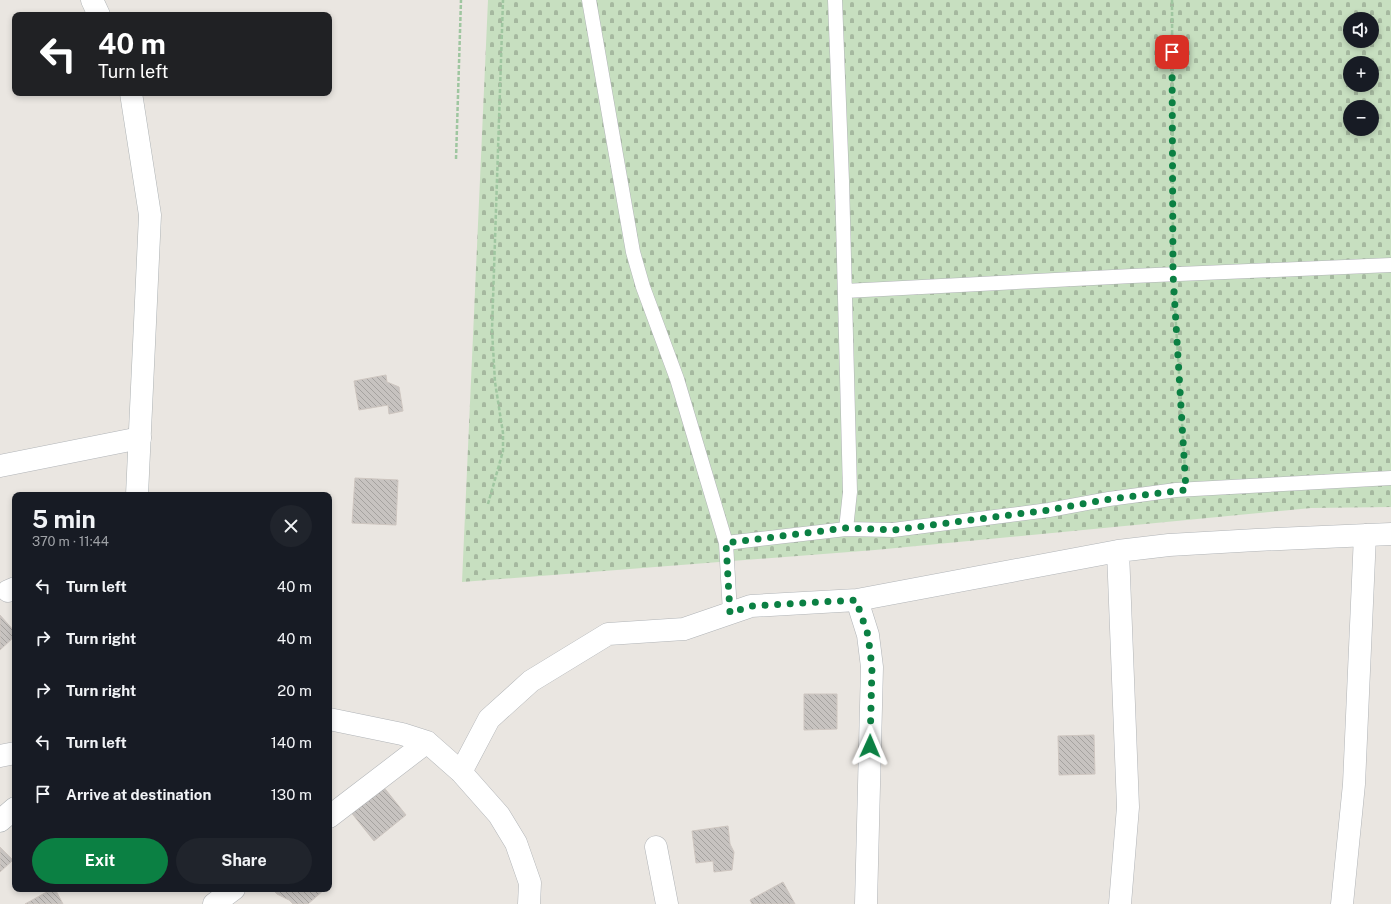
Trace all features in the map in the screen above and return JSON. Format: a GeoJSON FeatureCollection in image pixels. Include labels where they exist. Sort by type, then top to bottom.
{"type":"FeatureCollection","features":[{"type":"Feature","properties":{"kind":"street"},"geometry":{"type":"LineString","coordinates":[[92,0],[98,12]]}},
{"type":"Feature","properties":{"kind":"street"},"geometry":{"type":"LineString","coordinates":[[131,96],[150,215],[137,492]]}},
{"type":"Feature","properties":{"kind":"street"},"geometry":{"type":"LineString","coordinates":[[0,466],[140,438]]}},
{"type":"Feature","properties":{"kind":"street"},"geometry":{"type":"LineString","coordinates":[[461,772],[489,719],[531,681],[608,634],[684,628],[751,606],[856,600],[1118,551],[1169,545],[1391,534]]}},
{"type":"Feature","properties":{"kind":"street"},"geometry":{"type":"LineString","coordinates":[[1342,904],[1354,784],[1365,535]]}},
{"type":"Feature","properties":{"kind":"street"},"geometry":{"type":"LineString","coordinates":[[1118,551],[1128,807],[1120,904]]}},
{"type":"Feature","properties":{"kind":"street"},"geometry":{"type":"LineString","coordinates":[[856,600],[868,635],[872,667],[866,904]]}},
{"type":"Feature","properties":{"kind":"street"},"geometry":{"type":"LineString","coordinates":[[332,720],[402,734],[427,742],[461,772],[499,814],[516,843],[530,883],[529,904]]}},
{"type":"Feature","properties":{"kind":"street"},"geometry":{"type":"LineString","coordinates":[[332,815],[427,742]]}},
{"type":"Feature","properties":{"kind":"street"},"geometry":{"type":"LineString","coordinates":[[0,756],[12,754]]}},
{"type":"Feature","properties":{"kind":"street"},"geometry":{"type":"LineString","coordinates":[[0,821],[12,811]]}},
{"type":"Feature","properties":{"kind":"street"},"geometry":{"type":"LineString","coordinates":[[656,847],[667,904]]}},
{"type":"Feature","properties":{"kind":"street"},"geometry":{"type":"LineString","coordinates":[[214,904],[230,892]]}},
{"type":"Feature","properties":{"kind":"lane"},"geometry":{"type":"LineString","coordinates":[[590,0],[633,252],[643,287],[677,379],[726,543],[730,613]]}},
{"type":"Feature","properties":{"kind":"lane"},"geometry":{"type":"LineString","coordinates":[[835,0],[842,181],[850,492],[846,528]]}},
{"type":"Feature","properties":{"kind":"lane"},"geometry":{"type":"LineString","coordinates":[[845,291],[1173,274],[1391,265]]}},
{"type":"Feature","properties":{"kind":"lane"},"geometry":{"type":"LineString","coordinates":[[726,543],[846,528],[893,530],[1049,510],[1110,499],[1186,490],[1391,478]]}},
{"type":"Feature","properties":{"kind":"path"},"geometry":{"type":"LineString","coordinates":[[456,159],[461,0]]}},
{"type":"Feature","properties":{"kind":"path"},"geometry":{"type":"LineString","coordinates":[[488,504],[503,451],[504,433],[495,382],[492,330],[503,0]]}},
{"type":"Feature","properties":{"kind":"path"},"geometry":{"type":"LineString","coordinates":[[1172,0],[1173,274],[1186,490]]}},
{"type":"Feature","properties":{"kind":"green space"},"geometry":{"type":"Polygon","coordinates":[[[488,0],[1391,0],[1391,507],[1311,508],[875,550],[462,582],[488,0]]]}},
{"type":"Feature","properties":{"kind":"building"},"geometry":{"type":"Polygon","coordinates":[[[386,375],[387,382],[399,387],[403,411],[389,414],[388,405],[359,410],[354,381],[386,375]]]}},
{"type":"Feature","properties":{"kind":"building"},"geometry":{"type":"Polygon","coordinates":[[[355,478],[398,480],[396,525],[352,523],[355,478]]]}},
{"type":"Feature","properties":{"kind":"building"},"geometry":{"type":"Polygon","coordinates":[[[0,615],[12,629],[12,639],[0,650],[0,615]]]}},
{"type":"Feature","properties":{"kind":"building"},"geometry":{"type":"Polygon","coordinates":[[[804,694],[837,694],[837,729],[804,730],[804,694]]]}},
{"type":"Feature","properties":{"kind":"building"},"geometry":{"type":"Polygon","coordinates":[[[1094,735],[1095,774],[1059,775],[1058,736],[1094,735]]]}},
{"type":"Feature","properties":{"kind":"building"},"geometry":{"type":"Polygon","coordinates":[[[378,780],[406,815],[374,841],[346,806],[378,780]]]}},
{"type":"Feature","properties":{"kind":"building"},"geometry":{"type":"Polygon","coordinates":[[[728,826],[730,844],[734,852],[732,870],[714,872],[713,861],[696,863],[692,831],[728,826]]]}},
{"type":"Feature","properties":{"kind":"building"},"geometry":{"type":"Polygon","coordinates":[[[0,847],[12,859],[12,861],[0,872],[0,847]]]}},
{"type":"Feature","properties":{"kind":"building"},"geometry":{"type":"Polygon","coordinates":[[[783,882],[795,904],[752,904],[750,900],[783,882]]]}},
{"type":"Feature","properties":{"kind":"building"},"geometry":{"type":"Polygon","coordinates":[[[47,892],[57,892],[63,904],[25,904],[47,892]]]}},
{"type":"Feature","properties":{"kind":"building"},"geometry":{"type":"Polygon","coordinates":[[[275,892],[322,892],[308,904],[293,904],[289,900],[275,892]]]}},
{"type":"Feature","properties":{"kind":"route"},"geometry":{"type":"LineString","coordinates":[[870,746],[872,667],[868,635],[856,600],[751,606],[730,613],[726,543],[846,528],[893,530],[1049,510],[1110,499],[1186,490],[1173,274],[1172,52]]}}]}
